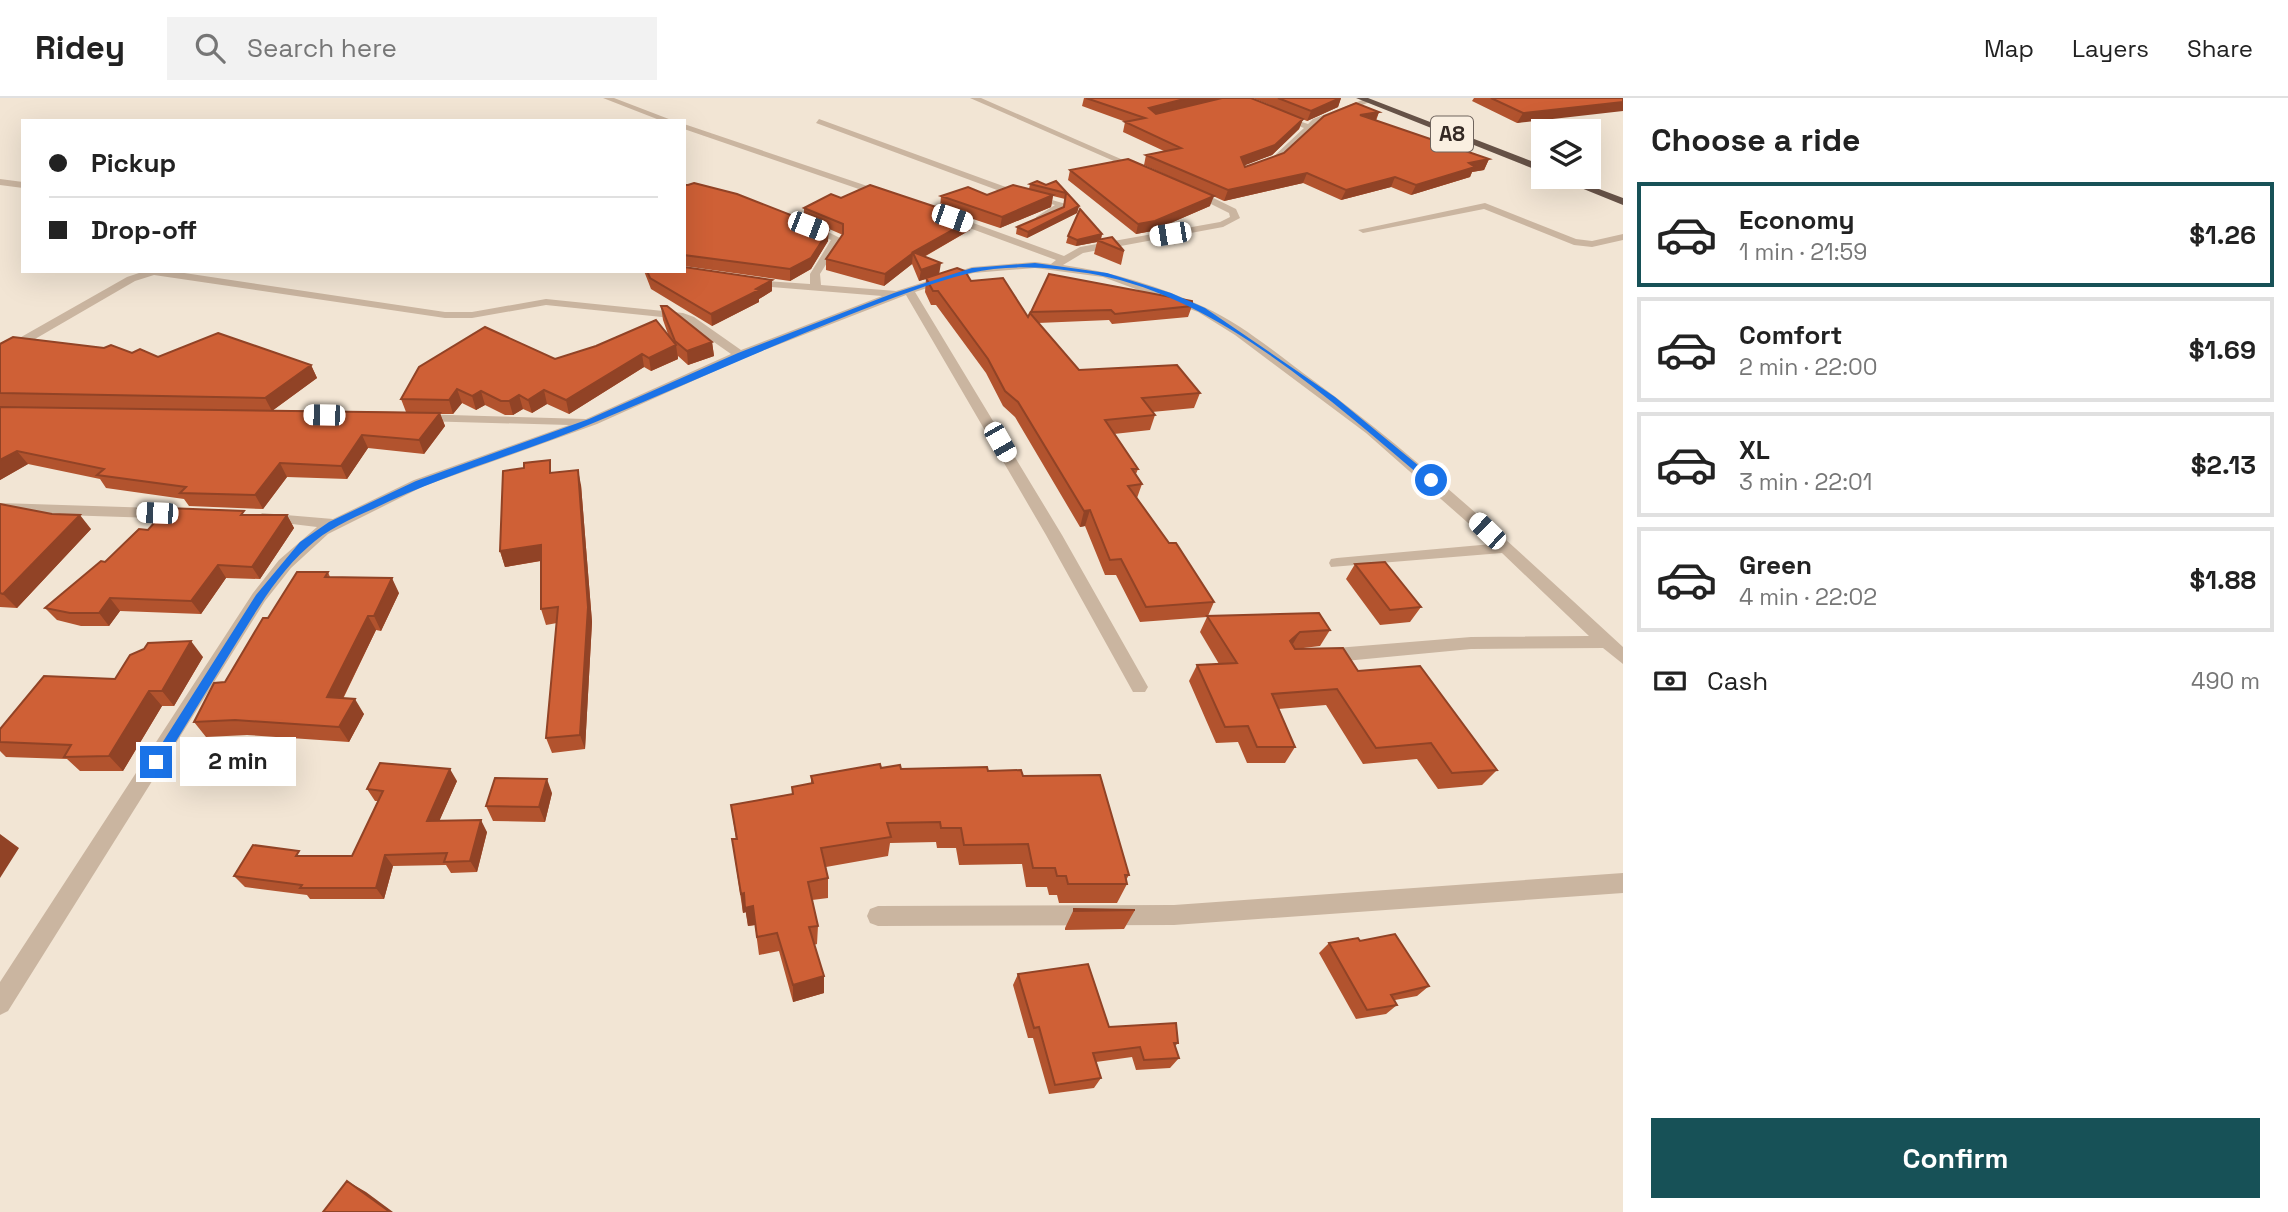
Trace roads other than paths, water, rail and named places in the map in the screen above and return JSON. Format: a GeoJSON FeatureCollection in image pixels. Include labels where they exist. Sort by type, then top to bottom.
{"type":"FeatureCollection","features":[{"type":"Feature","properties":{"kind":"highway","name":"A8"},"geometry":{"type":"LineString","coordinates":[[1385,98],[1531,155]]}},
{"type":"Feature","properties":{"kind":"highway","name":"A8"},"geometry":{"type":"LineString","coordinates":[[1364,99],[1531,165]]}},
{"type":"Feature","properties":{"kind":"highway"},"geometry":{"type":"LineString","coordinates":[[1601,182],[1623,191]]}},
{"type":"Feature","properties":{"kind":"highway"},"geometry":{"type":"LineString","coordinates":[[1590,189],[1623,202]]}},
{"type":"Feature","properties":{"kind":"street"},"geometry":{"type":"LineString","coordinates":[[607,98],[665,119]]}},
{"type":"Feature","properties":{"kind":"street"},"geometry":{"type":"LineString","coordinates":[[974,98],[1147,172]]}},
{"type":"Feature","properties":{"kind":"street"},"geometry":{"type":"LineString","coordinates":[[1251,169],[1276,159],[1308,127],[1329,114],[1364,99]]}},
{"type":"Feature","properties":{"kind":"street"},"geometry":{"type":"LineString","coordinates":[[1270,112],[1308,127]]}},
{"type":"Feature","properties":{"kind":"street"},"geometry":{"type":"LineString","coordinates":[[819,121],[1000,188],[1061,205],[1057,211],[1030,222]]}},
{"type":"Feature","properties":{"kind":"street"},"geometry":{"type":"LineString","coordinates":[[686,127],[891,197]]}},
{"type":"Feature","properties":{"kind":"street"},"geometry":{"type":"LineString","coordinates":[[0,182],[21,186]]}},
{"type":"Feature","properties":{"kind":"street"},"geometry":{"type":"LineString","coordinates":[[0,1003],[259,597],[303,545],[333,524],[419,483],[592,421],[740,355],[903,292],[972,270],[1058,263],[1080,250],[1223,224],[1235,218],[1233,211],[1185,188]]}},
{"type":"Feature","properties":{"kind":"street"},"geometry":{"type":"LineString","coordinates":[[1363,230],[1485,206],[1574,242],[1592,244],[1623,237]]}},
{"type":"Feature","properties":{"kind":"street"},"geometry":{"type":"LineString","coordinates":[[940,214],[1005,232],[1058,263],[1169,294],[1239,332],[1371,429],[1451,497],[1623,657]]}},
{"type":"Feature","properties":{"kind":"street"},"geometry":{"type":"LineString","coordinates":[[796,221],[837,239],[815,274],[816,289]]}},
{"type":"Feature","properties":{"kind":"street"},"geometry":{"type":"LineString","coordinates":[[0,354],[131,279],[151,273]]}},
{"type":"Feature","properties":{"kind":"street"},"geometry":{"type":"LineString","coordinates":[[161,273],[444,315],[472,315],[530,302],[546,302],[682,316],[740,355]]}},
{"type":"Feature","properties":{"kind":"street"},"geometry":{"type":"LineString","coordinates":[[743,281],[816,289],[903,292]]}},
{"type":"Feature","properties":{"kind":"street"},"geometry":{"type":"LineString","coordinates":[[903,292],[1027,488],[1139,687]]}},
{"type":"Feature","properties":{"kind":"street"},"geometry":{"type":"LineString","coordinates":[[411,417],[592,421]]}},
{"type":"Feature","properties":{"kind":"street"},"geometry":{"type":"LineString","coordinates":[[0,508],[205,515]]}},
{"type":"Feature","properties":{"kind":"street"},"geometry":{"type":"LineString","coordinates":[[244,516],[284,517],[333,524]]}},
{"type":"Feature","properties":{"kind":"street"},"geometry":{"type":"LineString","coordinates":[[1337,563],[1505,548]]}},
{"type":"Feature","properties":{"kind":"street"},"geometry":{"type":"LineString","coordinates":[[1306,657],[1471,643],[1607,642]]}},
{"type":"Feature","properties":{"kind":"street"},"geometry":{"type":"LineString","coordinates":[[878,916],[1174,915],[1623,883]]}}]}
